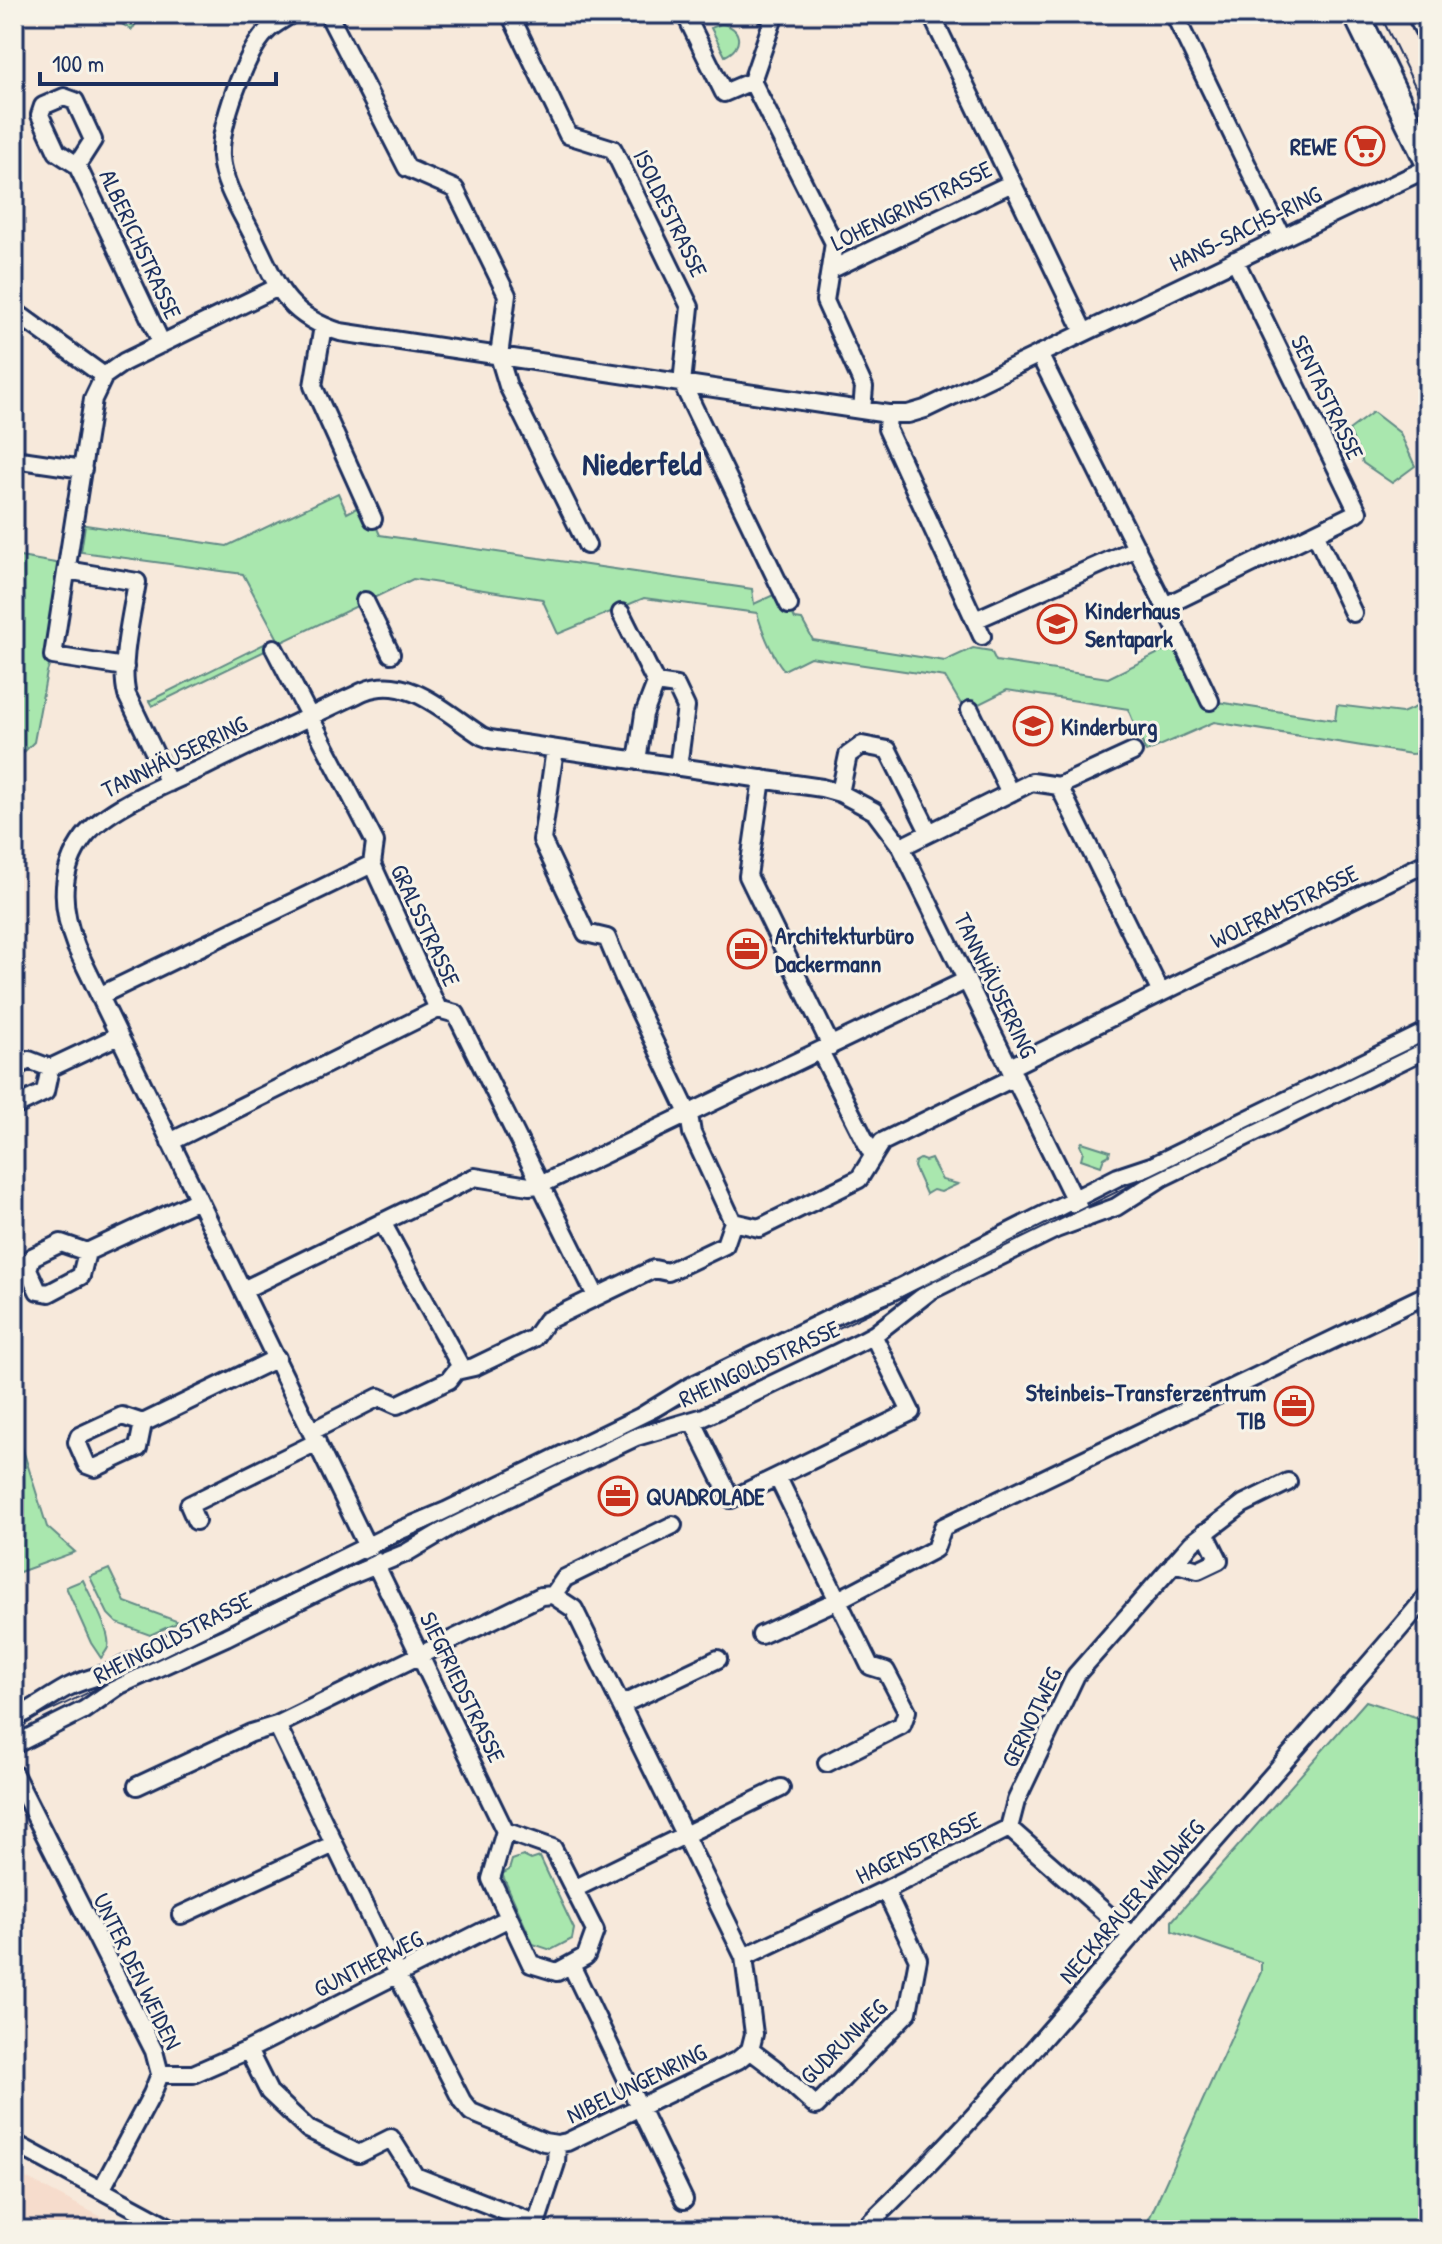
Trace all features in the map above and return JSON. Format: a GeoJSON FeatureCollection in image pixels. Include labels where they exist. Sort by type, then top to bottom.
{"type":"FeatureCollection","features":[{"type":"Feature","properties":{"kind":"street","name":"HANS-SACHS-RING"},"geometry":{"type":"LineString","coordinates":[[291,14],[266,32],[245,65],[226,120],[221,158],[226,179],[278,287],[292,307],[323,326],[340,332],[888,414],[908,414],[925,409],[1428,165]]}},
{"type":"Feature","properties":{"kind":"street"},"geometry":{"type":"LineString","coordinates":[[328,14],[407,168],[455,189],[507,295],[499,356],[508,386],[587,545]]}},
{"type":"Feature","properties":{"kind":"street","name":"ISOLDESTRASSE"},"geometry":{"type":"LineString","coordinates":[[510,14],[568,135],[613,149],[690,307],[682,383]]}},
{"type":"Feature","properties":{"kind":"street"},"geometry":{"type":"LineString","coordinates":[[685,14],[724,93],[752,81],[773,15]]}},
{"type":"Feature","properties":{"kind":"street"},"geometry":{"type":"LineString","coordinates":[[931,14],[1084,332]]}},
{"type":"Feature","properties":{"kind":"street"},"geometry":{"type":"LineString","coordinates":[[1174,14],[1282,237]]}},
{"type":"Feature","properties":{"kind":"street"},"geometry":{"type":"LineString","coordinates":[[1420,14],[1428,30]]}},
{"type":"Feature","properties":{"kind":"street"},"geometry":{"type":"LineString","coordinates":[[1359,16],[1428,165]]}},
{"type":"Feature","properties":{"kind":"street","name":"LOHENGRINSTRASSE"},"geometry":{"type":"LineString","coordinates":[[752,81],[834,243],[825,301],[864,387],[862,410]]}},
{"type":"Feature","properties":{"kind":"street","name":"ALBERICHSTRASSE"},"geometry":{"type":"LineString","coordinates":[[77,165],[162,344]]}},
{"type":"Feature","properties":{"kind":"street","name":"LOHENGRINSTRASSE"},"geometry":{"type":"LineString","coordinates":[[830,270],[1012,183]]}},
{"type":"Feature","properties":{"kind":"street","name":"SENTASTRASSE"},"geometry":{"type":"LineString","coordinates":[[1165,606],[1358,512],[1235,260]]}},
{"type":"Feature","properties":{"kind":"street","name":"ALBERICHSTRASSE"},"geometry":{"type":"LineString","coordinates":[[104,376],[124,362],[278,287]]}},
{"type":"Feature","properties":{"kind":"street"},"geometry":{"type":"LineString","coordinates":[[14,311],[104,376],[93,399],[53,656],[125,667]]}},
{"type":"Feature","properties":{"kind":"street"},"geometry":{"type":"LineString","coordinates":[[323,326],[313,386],[373,519]]}},
{"type":"Feature","properties":{"kind":"street"},"geometry":{"type":"LineString","coordinates":[[1039,354],[1210,701]]}},
{"type":"Feature","properties":{"kind":"street"},"geometry":{"type":"LineString","coordinates":[[682,383],[789,605]]}},
{"type":"Feature","properties":{"kind":"street"},"geometry":{"type":"LineString","coordinates":[[888,414],[887,429],[979,628],[1137,548]]}},
{"type":"Feature","properties":{"kind":"street"},"geometry":{"type":"LineString","coordinates":[[14,459],[83,469]]}},
{"type":"Feature","properties":{"kind":"street"},"geometry":{"type":"LineString","coordinates":[[1315,533],[1353,613]]}},
{"type":"Feature","properties":{"kind":"street"},"geometry":{"type":"LineString","coordinates":[[67,570],[137,582],[124,685],[169,783]]}},
{"type":"Feature","properties":{"kind":"street"},"geometry":{"type":"LineString","coordinates":[[365,601],[391,654]]}},
{"type":"Feature","properties":{"kind":"street"},"geometry":{"type":"LineString","coordinates":[[621,613],[656,683],[644,714],[637,761]]}},
{"type":"Feature","properties":{"kind":"street"},"geometry":{"type":"LineString","coordinates":[[274,648],[375,842],[372,864]]}},
{"type":"Feature","properties":{"kind":"street"},"geometry":{"type":"LineString","coordinates":[[656,683],[676,686],[686,707],[678,767]]}},
{"type":"Feature","properties":{"kind":"street","name":"TANNHÄUSERRING"},"geometry":{"type":"LineString","coordinates":[[377,1565],[118,1036],[76,947],[66,917],[65,877],[78,846],[96,823],[108,814],[169,783],[372,688],[394,687],[418,693],[482,736],[840,793],[874,811],[901,847],[1084,1219]]}},
{"type":"Feature","properties":{"kind":"street"},"geometry":{"type":"LineString","coordinates":[[970,710],[1010,793]]}},
{"type":"Feature","properties":{"kind":"street"},"geometry":{"type":"LineString","coordinates":[[840,793],[848,755],[862,745],[888,750],[929,832]]}},
{"type":"Feature","properties":{"kind":"street"},"geometry":{"type":"LineString","coordinates":[[196,1521],[189,1505],[379,1397],[397,1405],[449,1380],[456,1371],[474,1367],[534,1338],[546,1321],[596,1296],[654,1269],[668,1272],[725,1245],[733,1222],[692,1133],[689,1115],[607,938],[586,933],[542,840],[555,749]]}},
{"type":"Feature","properties":{"kind":"street"},"geometry":{"type":"LineString","coordinates":[[901,847],[1032,782],[1059,786],[1133,752]]}},
{"type":"Feature","properties":{"kind":"street"},"geometry":{"type":"LineString","coordinates":[[762,779],[748,876],[873,1156]]}},
{"type":"Feature","properties":{"kind":"street"},"geometry":{"type":"LineString","coordinates":[[1059,786],[1161,993]]}},
{"type":"Feature","properties":{"kind":"street","name":"WOLFRAMSTRASSE"},"geometry":{"type":"LineString","coordinates":[[733,1222],[759,1228],[859,1179],[882,1142],[1161,993],[1428,862]]}},
{"type":"Feature","properties":{"kind":"street","name":"GRALSSTRASSE"},"geometry":{"type":"LineString","coordinates":[[99,996],[372,864],[438,1009],[170,1142]]}},
{"type":"Feature","properties":{"kind":"street"},"geometry":{"type":"LineString","coordinates":[[243,1290],[475,1177],[540,1185],[967,980]]}},
{"type":"Feature","properties":{"kind":"street"},"geometry":{"type":"LineString","coordinates":[[438,1009],[456,1014],[596,1296]]}},
{"type":"Feature","properties":{"kind":"street","name":"RHEINGOLDSTRASSE"},"geometry":{"type":"LineString","coordinates":[[14,1719],[62,1690],[109,1673],[626,1424],[689,1387],[847,1310],[891,1292],[1118,1177],[1154,1165],[1428,1031]]}},
{"type":"Feature","properties":{"kind":"street"},"geometry":{"type":"LineString","coordinates":[[14,1068],[29,1060],[50,1068],[118,1036]]}},
{"type":"Feature","properties":{"kind":"street","name":"RHEINGOLDSTRASSE"},"geometry":{"type":"LineString","coordinates":[[14,1745],[84,1710],[120,1685],[347,1577],[406,1553],[455,1524],[636,1437],[693,1422],[873,1335],[930,1291],[1056,1229],[1116,1207],[1163,1177],[1428,1048]]}},
{"type":"Feature","properties":{"kind":"street"},"geometry":{"type":"LineString","coordinates":[[14,1097],[18,1105],[45,1092],[50,1068]]}},
{"type":"Feature","properties":{"kind":"street"},"geometry":{"type":"LineString","coordinates":[[87,1252],[198,1200]]}},
{"type":"Feature","properties":{"kind":"street"},"geometry":{"type":"LineString","coordinates":[[382,1222],[462,1369]]}},
{"type":"Feature","properties":{"kind":"street"},"geometry":{"type":"LineString","coordinates":[[761,1635],[838,1600],[935,1549],[943,1527],[1428,1294]]}},
{"type":"Feature","properties":{"kind":"street"},"geometry":{"type":"LineString","coordinates":[[693,1422],[731,1499],[778,1478],[911,1412],[873,1335]]}},
{"type":"Feature","properties":{"kind":"street"},"geometry":{"type":"LineString","coordinates":[[143,1423],[277,1358]]}},
{"type":"Feature","properties":{"kind":"street"},"geometry":{"type":"LineString","coordinates":[[778,1478],[870,1666],[886,1671],[907,1711],[902,1725],[827,1763]]}},
{"type":"Feature","properties":{"kind":"street","name":"GERNOTWEG"},"geometry":{"type":"LineString","coordinates":[[1009,1828],[1016,1801],[1076,1675],[1192,1543],[1243,1504],[1288,1482]]}},
{"type":"Feature","properties":{"kind":"street"},"geometry":{"type":"LineString","coordinates":[[553,1595],[565,1578],[673,1525]]}},
{"type":"Feature","properties":{"kind":"street"},"geometry":{"type":"LineString","coordinates":[[1174,1563],[1198,1570],[1219,1560],[1205,1532]]}},
{"type":"Feature","properties":{"kind":"street","name":"SIEGFRIEDSTRASSE"},"geometry":{"type":"LineString","coordinates":[[377,1565],[505,1831]]}},
{"type":"Feature","properties":{"kind":"street"},"geometry":{"type":"LineString","coordinates":[[137,1786],[251,1733],[277,1725],[541,1596],[553,1595],[574,1609],[744,1957],[754,2034],[750,2050]]}},
{"type":"Feature","properties":{"kind":"street","name":"NECKARAUER WALDWEG"},"geometry":{"type":"LineString","coordinates":[[862,2230],[904,2190],[1003,2082],[1345,1694],[1428,1595]]}},
{"type":"Feature","properties":{"kind":"street"},"geometry":{"type":"LineString","coordinates":[[621,1705],[718,1659]]}},
{"type":"Feature","properties":{"kind":"street","name":"NIBELUNGENRING"},"geometry":{"type":"LineString","coordinates":[[277,1725],[397,1974],[462,2101],[471,2112],[544,2142],[567,2142],[738,2060],[750,2050]]}},
{"type":"Feature","properties":{"kind":"street","name":"UNTER DEN WEIDEN"},"geometry":{"type":"LineString","coordinates":[[14,1774],[154,2051],[160,2074],[101,2190]]}},
{"type":"Feature","properties":{"kind":"street"},"geometry":{"type":"LineString","coordinates":[[574,1889],[781,1788]]}},
{"type":"Feature","properties":{"kind":"street","name":"HAGENSTRASSE"},"geometry":{"type":"LineString","coordinates":[[744,1957],[1009,1828],[1132,1936]]}},
{"type":"Feature","properties":{"kind":"street"},"geometry":{"type":"LineString","coordinates":[[505,1831],[553,1848],[595,1931],[586,1956],[557,1972],[531,1964],[491,1879],[505,1831]]}},
{"type":"Feature","properties":{"kind":"street"},"geometry":{"type":"LineString","coordinates":[[181,1915],[334,1844]]}},
{"type":"Feature","properties":{"kind":"street","name":"GUDRUNWEG"},"geometry":{"type":"LineString","coordinates":[[750,2050],[816,2106],[908,2012],[918,1959],[885,1890]]}},
{"type":"Feature","properties":{"kind":"street","name":"GUNTHERWEG"},"geometry":{"type":"LineString","coordinates":[[160,2074],[193,2074],[248,2050],[509,1918]]}},
{"type":"Feature","properties":{"kind":"street"},"geometry":{"type":"LineString","coordinates":[[571,1965],[684,2200]]}},
{"type":"Feature","properties":{"kind":"street"},"geometry":{"type":"LineString","coordinates":[[248,2050],[269,2092],[308,2129],[359,2154],[391,2138],[415,2176],[536,2227],[556,2163],[557,2144]]}},
{"type":"Feature","properties":{"kind":"street"},"geometry":{"type":"LineString","coordinates":[[14,2143],[175,2230]]}},
{"type":"Feature","properties":{"kind":"shaded area"},"geometry":{"type":"Polygon","coordinates":[[[14,2172],[127,2230],[14,2230],[14,2172]]]}},
{"type":"Feature","properties":{"kind":"green space"},"geometry":{"type":"Polygon","coordinates":[[[98,14],[142,14],[132,30],[108,16],[98,14]]]}},
{"type":"Feature","properties":{"kind":"green space"},"geometry":{"type":"Polygon","coordinates":[[[721,24],[733,29],[738,37],[736,47],[725,56],[711,28],[721,24]]]}},
{"type":"Feature","properties":{"kind":"green space"},"geometry":{"type":"Polygon","coordinates":[[[1373,412],[1400,433],[1415,466],[1392,483],[1363,463],[1349,430],[1373,412]]]}},
{"type":"Feature","properties":{"kind":"green space"},"geometry":{"type":"Polygon","coordinates":[[[338,493],[347,513],[366,503],[380,535],[752,589],[754,604],[782,591],[795,619],[802,620],[813,640],[945,661],[973,648],[991,651],[996,661],[1108,678],[1181,642],[1211,701],[1335,720],[1337,705],[1402,713],[1428,702],[1428,760],[1425,753],[1411,754],[1214,722],[1146,752],[1128,709],[1007,690],[965,711],[945,677],[810,657],[784,670],[768,643],[757,613],[644,598],[558,634],[542,599],[413,579],[280,643],[243,574],[81,552],[85,525],[227,546],[338,493]]]}},
{"type":"Feature","properties":{"kind":"green space"},"geometry":{"type":"Polygon","coordinates":[[[14,556],[68,565],[53,656],[47,672],[34,742],[14,762],[14,556]]]}},
{"type":"Feature","properties":{"kind":"green space"},"geometry":{"type":"Polygon","coordinates":[[[266,643],[269,649],[152,706],[149,701],[266,643]]]}},
{"type":"Feature","properties":{"kind":"green space"},"geometry":{"type":"Polygon","coordinates":[[[1082,1142],[1110,1151],[1101,1166],[1081,1159],[1082,1142]]]}},
{"type":"Feature","properties":{"kind":"green space"},"geometry":{"type":"Polygon","coordinates":[[[920,1159],[931,1159],[942,1180],[958,1184],[941,1192],[933,1190],[926,1194],[914,1167],[920,1159]]]}},
{"type":"Feature","properties":{"kind":"green space"},"geometry":{"type":"Polygon","coordinates":[[[14,1421],[47,1527],[75,1552],[14,1574],[14,1421]]]}},
{"type":"Feature","properties":{"kind":"green space"},"geometry":{"type":"Polygon","coordinates":[[[109,1569],[125,1602],[179,1622],[150,1635],[117,1623],[108,1614],[90,1577],[109,1569]]]}},
{"type":"Feature","properties":{"kind":"green space"},"geometry":{"type":"Polygon","coordinates":[[[83,1580],[107,1633],[108,1647],[101,1658],[66,1587],[83,1580]]]}},
{"type":"Feature","properties":{"kind":"green space"},"geometry":{"type":"Polygon","coordinates":[[[1366,1701],[1428,1721],[1428,2230],[1144,2230],[1261,1972],[1261,1962],[1172,1931],[1172,1921],[1366,1701]]]}},
{"type":"Feature","properties":{"kind":"green space"},"geometry":{"type":"Polygon","coordinates":[[[523,1856],[531,1860],[540,1857],[574,1929],[572,1939],[551,1950],[533,1944],[502,1874],[509,1870],[512,1860],[523,1856]]]}},
{"type":"Feature","properties":{"kind":"tram line"},"geometry":{"type":"LineString","coordinates":[[1380,14],[1428,113]]}},
{"type":"Feature","properties":{"kind":"tram line"},"geometry":{"type":"LineString","coordinates":[[14,1728],[1428,1040]]}},
{"type":"Feature","properties":{"kind":"place","name":"REWE"},"geometry":{"type":"Point","coordinates":[1365,146]}},
{"type":"Feature","properties":{"kind":"place","name":"Kinderhaus Sentapark"},"geometry":{"type":"Point","coordinates":[1057,624]}},
{"type":"Feature","properties":{"kind":"place","name":"Kinderburg"},"geometry":{"type":"Point","coordinates":[1033,726]}},
{"type":"Feature","properties":{"kind":"place","name":"Architekturbüro Dackermann"},"geometry":{"type":"Point","coordinates":[747,949]}},
{"type":"Feature","properties":{"kind":"place","name":"Steinbeis-Transferzentrum TIB"},"geometry":{"type":"Point","coordinates":[1294,1406]}},
{"type":"Feature","properties":{"kind":"place","name":"QUADROLADE"},"geometry":{"type":"Point","coordinates":[618,1496]}},
{"type":"Feature","properties":{"kind":"district","name":"Niederfeld"},"geometry":{"type":"Point","coordinates":[642,463]}}]}
